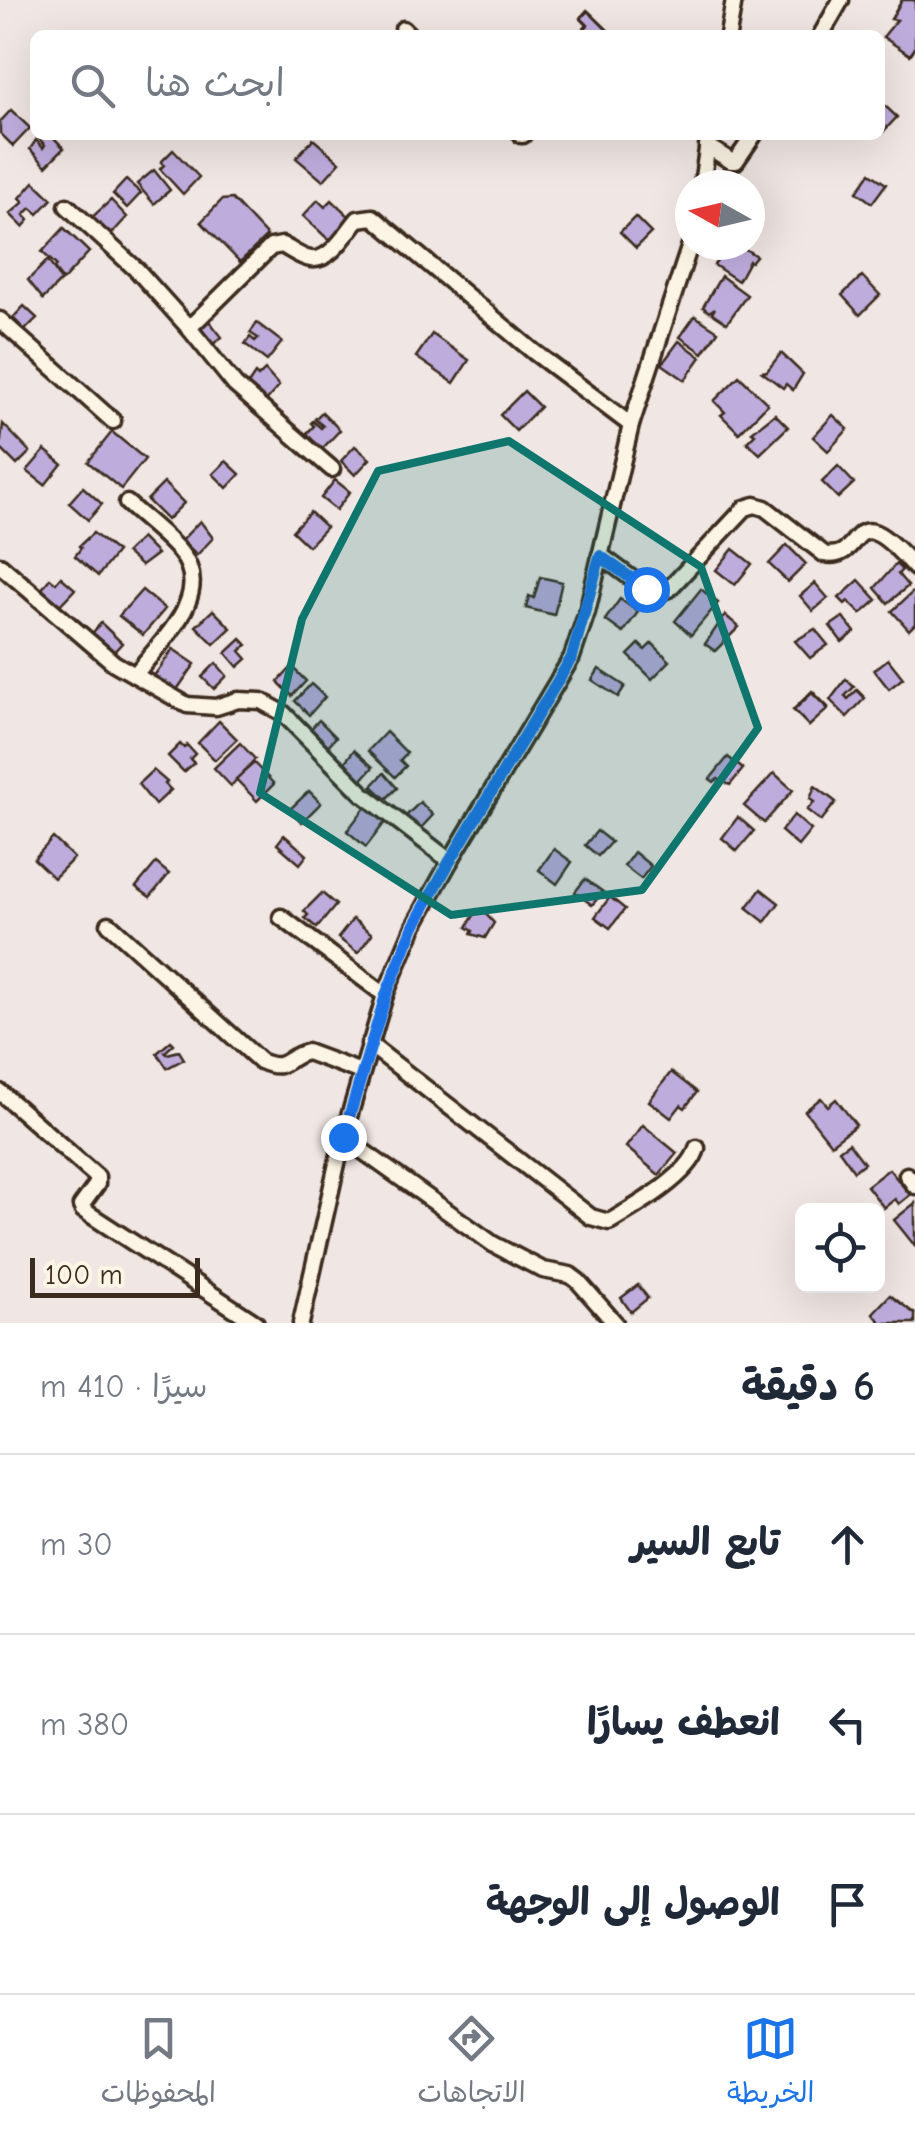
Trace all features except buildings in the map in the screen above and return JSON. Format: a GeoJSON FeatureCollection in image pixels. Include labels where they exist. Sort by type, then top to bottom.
{"type":"FeatureCollection","features":[{"type":"Feature","properties":{"kind":"street"},"geometry":{"type":"LineString","coordinates":[[729,30],[734,0]]}},
{"type":"Feature","properties":{"kind":"street"},"geometry":{"type":"LineString","coordinates":[[825,30],[841,0]]}},
{"type":"Feature","properties":{"kind":"street"},"geometry":{"type":"LineString","coordinates":[[708,141],[730,161],[736,161],[751,140]]}},
{"type":"Feature","properties":{"kind":"street"},"geometry":{"type":"LineString","coordinates":[[704,170],[708,141]]}},
{"type":"Feature","properties":{"kind":"street"},"geometry":{"type":"LineString","coordinates":[[68,206],[137,270],[235,385],[332,468]]}},
{"type":"Feature","properties":{"kind":"street"},"geometry":{"type":"LineString","coordinates":[[190,328],[271,248],[282,245],[308,260],[320,258],[329,253],[358,218],[373,218],[630,426]]}},
{"type":"Feature","properties":{"kind":"street"},"geometry":{"type":"LineString","coordinates":[[302,1323],[343,1137],[386,995],[414,926],[572,657],[630,426],[685,260]]}},
{"type":"Feature","properties":{"kind":"street"},"geometry":{"type":"LineString","coordinates":[[0,320],[113,421]]}},
{"type":"Feature","properties":{"kind":"street"},"geometry":{"type":"LineString","coordinates":[[126,503],[179,551],[192,570],[192,590],[186,609],[135,675]]}},
{"type":"Feature","properties":{"kind":"street"},"geometry":{"type":"LineString","coordinates":[[600,556],[658,594],[669,589],[745,508],[754,505],[765,508],[824,554],[842,552],[863,531],[872,530],[892,542],[915,568]]}},
{"type":"Feature","properties":{"kind":"street"},"geometry":{"type":"LineString","coordinates":[[0,565],[96,649],[187,704],[216,707],[238,700],[261,701],[283,713],[363,794],[450,861]]}},
{"type":"Feature","properties":{"kind":"street"},"geometry":{"type":"LineString","coordinates":[[281,917],[386,995]]}},
{"type":"Feature","properties":{"kind":"street"},"geometry":{"type":"LineString","coordinates":[[110,924],[260,1061],[274,1067],[285,1065],[307,1052],[362,1072]]}},
{"type":"Feature","properties":{"kind":"street"},"geometry":{"type":"LineString","coordinates":[[369,1044],[591,1218],[609,1222],[624,1213],[684,1170],[695,1158],[697,1148]]}},
{"type":"Feature","properties":{"kind":"street"},"geometry":{"type":"LineString","coordinates":[[0,1092],[96,1177],[98,1184],[80,1206],[83,1210],[256,1323]]}},
{"type":"Feature","properties":{"kind":"street"},"geometry":{"type":"LineString","coordinates":[[343,1137],[493,1244],[543,1270],[570,1275],[615,1323]]}},
{"type":"Feature","properties":{"kind":"highlighted area"},"geometry":{"type":"Polygon","coordinates":[[[509,441],[701,567],[758,728],[642,890],[451,915],[260,793],[302,619],[378,471],[509,441]]]}},
{"type":"Feature","properties":{"kind":"route"},"geometry":{"type":"LineString","coordinates":[[343,1137],[369,1044],[414,926],[572,657],[600,556],[646,589]]}}]}
